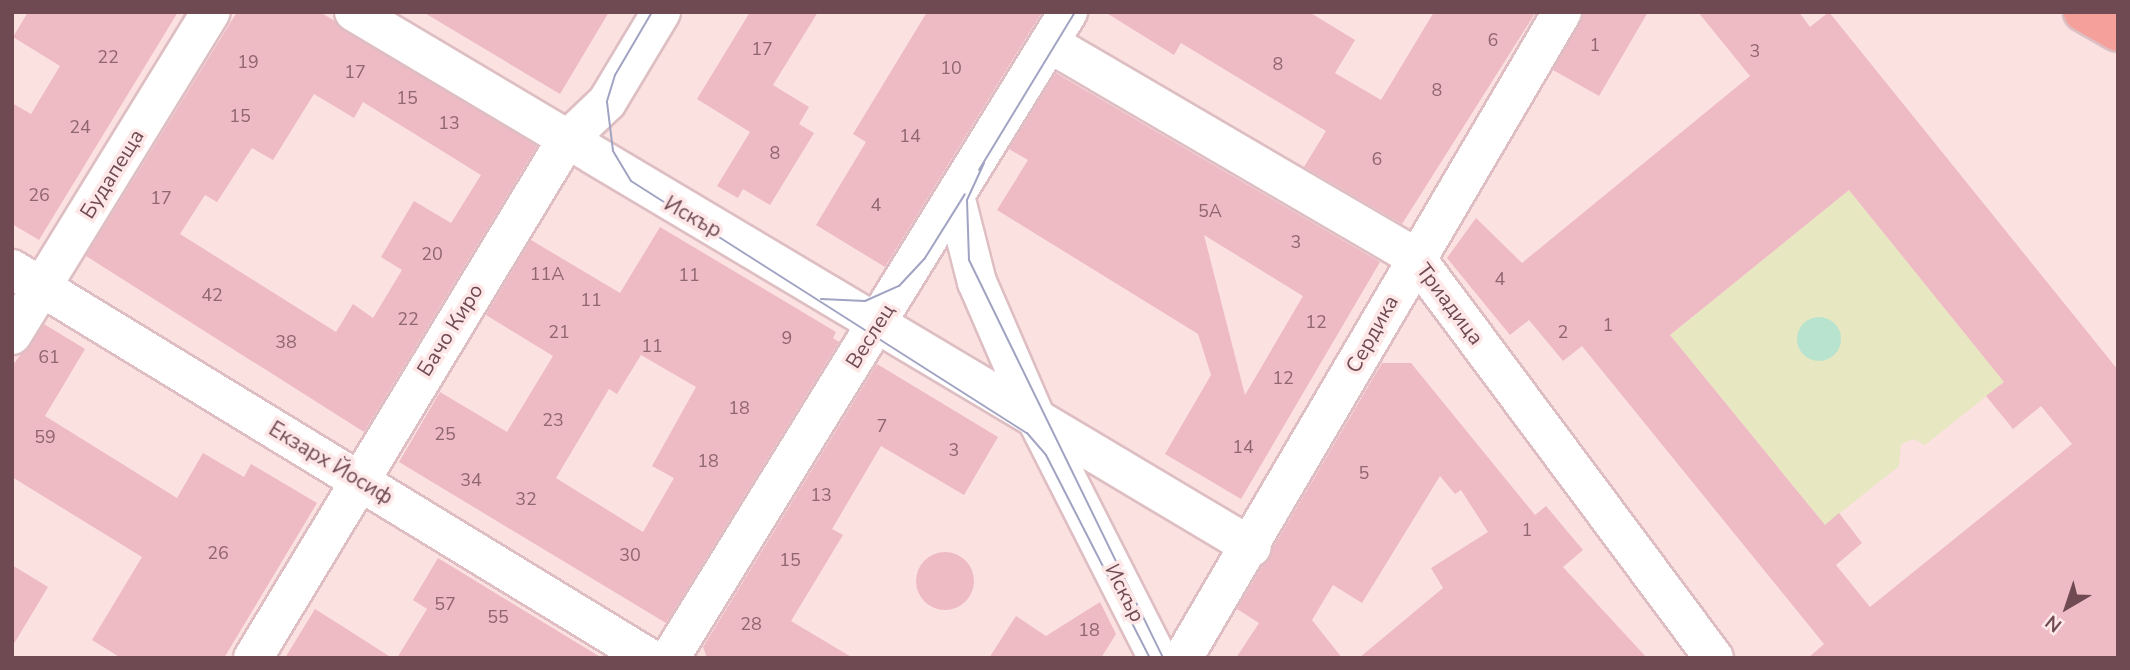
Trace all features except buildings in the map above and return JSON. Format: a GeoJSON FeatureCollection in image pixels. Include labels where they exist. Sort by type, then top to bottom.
{"type":"FeatureCollection","features":[{"type":"Feature","properties":{"kind":"main road"},"geometry":{"type":"LineString","coordinates":[[2083,12],[2118,32]]}},
{"type":"Feature","properties":{"kind":"street","name":"Будапеща"},"geometry":{"type":"LineString","coordinates":[[12,335],[27,278],[211,12]]}},
{"type":"Feature","properties":{"kind":"street","name":"Искър"},"geometry":{"type":"LineString","coordinates":[[354,12],[565,142],[878,323],[1252,547]]}},
{"type":"Feature","properties":{"kind":"street","name":"Бачо Киро"},"geometry":{"type":"LineString","coordinates":[[253,658],[358,480],[565,142],[607,102],[661,12]]}},
{"type":"Feature","properties":{"kind":"street","name":"Сердика"},"geometry":{"type":"LineString","coordinates":[[1183,658],[1252,547],[1415,257],[1562,12]]}},
{"type":"Feature","properties":{"kind":"street","name":"Триадица"},"geometry":{"type":"LineString","coordinates":[[1058,27],[1415,257],[1710,656]]}},
{"type":"Feature","properties":{"kind":"street","name":"Веслец"},"geometry":{"type":"LineString","coordinates":[[670,658],[1058,27]]}},
{"type":"Feature","properties":{"kind":"street","name":"Искър"},"geometry":{"type":"LineString","coordinates":[[956,196],[968,261],[1035,416],[1158,658]]}},
{"type":"Feature","properties":{"kind":"street","name":"Екзарх Йосиф"},"geometry":{"type":"LineString","coordinates":[[27,278],[649,658]]}},
{"type":"Feature","properties":{"kind":"shaded area"},"geometry":{"type":"Polygon","coordinates":[[[1849,190],[2004,382],[1925,445],[1914,439],[1901,444],[1899,466],[1825,525],[1670,335],[1849,190]]]}},
{"type":"Feature","properties":{"kind":"shaded area"},"geometry":{"type":"Polygon","coordinates":[[[1819,317],[1828,318],[1835,323],[1840,330],[1840,348],[1835,355],[1828,360],[1819,361],[1810,360],[1803,355],[1798,348],[1797,339],[1798,330],[1803,323],[1810,318],[1819,317]]]}},
{"type":"Feature","properties":{"kind":"tram line"},"geometry":{"type":"LineString","coordinates":[[652,12],[615,75],[607,102],[613,151],[631,181],[1027,433],[1046,455],[1150,658]]}},
{"type":"Feature","properties":{"kind":"tram line"},"geometry":{"type":"LineString","coordinates":[[979,170],[1075,12]]}},
{"type":"Feature","properties":{"kind":"tram line"},"geometry":{"type":"LineString","coordinates":[[984,163],[967,200],[969,260],[1163,658]]}},
{"type":"Feature","properties":{"kind":"tram line"},"geometry":{"type":"LineString","coordinates":[[821,299],[865,301],[899,286],[925,258],[965,194]]}}]}
